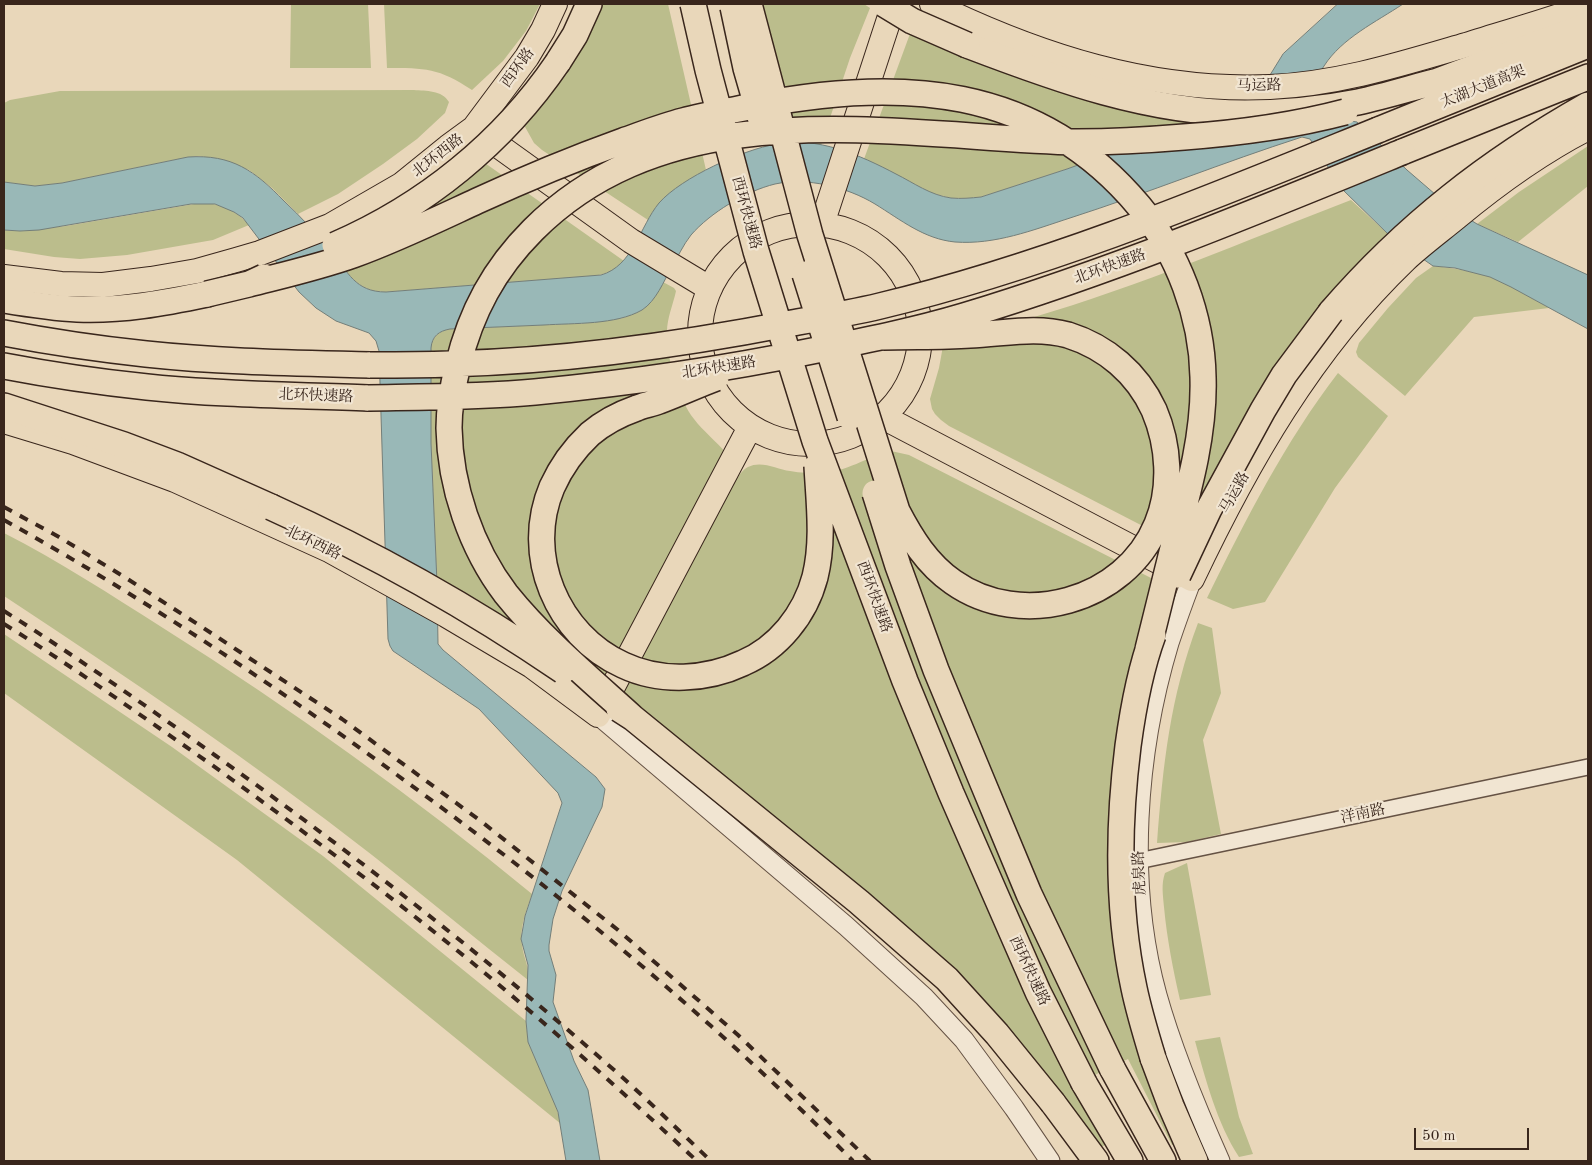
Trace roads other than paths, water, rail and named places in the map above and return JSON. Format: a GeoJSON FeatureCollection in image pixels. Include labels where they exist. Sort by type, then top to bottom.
{"type":"FeatureCollection","features":[{"type":"Feature","properties":{"kind":"highway"},"geometry":{"type":"LineString","coordinates":[[249,284],[352,238],[388,219],[419,200],[453,175],[489,144],[536,94],[566,50],[589,4]]}},
{"type":"Feature","properties":{"kind":"highway","name":"西环快速路"},"geometry":{"type":"LineString","coordinates":[[693,4],[708,70],[756,251],[815,441],[905,681],[947,785],[1038,992],[1084,1083],[1130,1161]]}},
{"type":"Feature","properties":{"kind":"highway"},"geometry":{"type":"LineString","coordinates":[[732,4],[746,68],[823,335],[901,574],[936,670],[1026,886],[1112,1068],[1163,1161]]}},
{"type":"Feature","properties":{"kind":"highway"},"geometry":{"type":"LineString","coordinates":[[748,4],[810,235],[897,511],[917,545],[932,564],[960,587],[989,600],[1021,607],[1051,605],[1083,596],[1110,580],[1135,558],[1153,533],[1162,508],[1166,485],[1165,451],[1160,427],[1151,403],[1135,379],[1113,358],[1085,342],[1066,335],[1042,331],[1026,330],[970,336],[883,337]]}},
{"type":"Feature","properties":{"kind":"highway"},"geometry":{"type":"LineString","coordinates":[[884,4],[912,20],[967,46],[1060,79],[1123,97],[1223,112],[1345,108]]}},
{"type":"Feature","properties":{"kind":"highway"},"geometry":{"type":"LineString","coordinates":[[1096,1161],[998,1034],[947,979],[859,902],[633,718],[561,653],[505,592],[491,571],[472,534],[460,499],[453,467],[449,428],[450,406],[460,356],[473,317],[486,290],[501,267],[524,239],[555,209],[596,181],[631,164],[686,145],[717,138],[781,132],[835,130],[891,131],[1074,142],[1138,141],[1256,130],[1303,122],[1345,108],[1391,99],[1588,25]]}},
{"type":"Feature","properties":{"kind":"highway","name":"太湖大道高架"},"geometry":{"type":"LineString","coordinates":[[1378,130],[1588,45]]}},
{"type":"Feature","properties":{"kind":"highway","name":"太湖大道高架"},"geometry":{"type":"LineString","coordinates":[[1402,152],[1588,77]]}},
{"type":"Feature","properties":{"kind":"highway"},"geometry":{"type":"LineString","coordinates":[[4,300],[50,307],[102,309],[164,303],[249,284],[355,254],[598,150],[680,122],[706,115],[808,97],[854,92],[881,92],[954,98],[988,106],[1023,118],[1056,134],[1093,159],[1116,180],[1143,211],[1163,239],[1186,290],[1196,322],[1200,346],[1203,397],[1197,443],[1189,490],[1135,704],[1127,755],[1122,811],[1121,865],[1124,925],[1130,970],[1142,1022],[1170,1106],[1195,1161]]}},
{"type":"Feature","properties":{"kind":"highway"},"geometry":{"type":"LineString","coordinates":[[1148,649],[1209,508],[1284,374],[1354,284],[1410,230],[1459,203],[1517,148],[1588,105]]}},
{"type":"Feature","properties":{"kind":"highway","name":"北环快速路"},"geometry":{"type":"LineString","coordinates":[[4,333],[148,354],[273,362],[370,365],[450,364],[631,350],[742,333],[878,307],[952,287],[1064,252],[1244,184],[1378,130]]}},
{"type":"Feature","properties":{"kind":"highway","name":"北环快速路"},"geometry":{"type":"LineString","coordinates":[[4,366],[93,381],[148,387],[210,392],[368,398],[452,397],[534,392],[748,364],[883,337],[962,316],[1062,284],[1262,210],[1402,152]]}},
{"type":"Feature","properties":{"kind":"highway"},"geometry":{"type":"LineString","coordinates":[[748,364],[657,402],[616,416],[591,434],[566,461],[546,503],[542,521],[541,546],[545,571],[554,594],[575,627],[592,645],[612,660],[635,670],[660,676],[689,677],[722,672],[765,652],[795,620],[805,603],[815,579],[820,542],[815,441]]}},
{"type":"Feature","properties":{"kind":"highway"},"geometry":{"type":"LineString","coordinates":[[4,406],[75,428],[177,465],[272,507],[380,560],[515,638],[633,718]]}},
{"type":"Feature","properties":{"kind":"main road","name":"西环路"},"geometry":{"type":"LineString","coordinates":[[474,128],[527,57],[543,30],[555,4]]}},
{"type":"Feature","properties":{"kind":"main road"},"geometry":{"type":"LineString","coordinates":[[825,215],[880,249],[896,264],[904,276],[916,301],[921,329],[919,357],[912,378],[902,396],[883,418],[866,430],[846,439],[818,444],[804,444],[776,439],[750,427],[737,417],[721,399],[703,363],[699,332],[701,316],[709,288],[732,255],[752,240],[768,232],[786,226],[804,224],[825,215],[894,4]]}},
{"type":"Feature","properties":{"kind":"main road","name":"马运路"},"geometry":{"type":"LineString","coordinates":[[932,4],[1003,36],[1073,60],[1122,74],[1154,80],[1219,86],[1271,87],[1334,80],[1370,73],[1588,6]]}},
{"type":"Feature","properties":{"kind":"main road","name":"北环西路"},"geometry":{"type":"LineString","coordinates":[[4,277],[61,284],[103,285],[197,271],[260,253],[330,226],[401,185],[474,128]]}},
{"type":"Feature","properties":{"kind":"main road"},"geometry":{"type":"LineString","coordinates":[[474,128],[631,241],[709,288]]}},
{"type":"Feature","properties":{"kind":"main road","name":"马运路"},"geometry":{"type":"LineString","coordinates":[[1192,579],[1220,520],[1251,463],[1297,388],[1351,318],[1459,203],[1502,180],[1550,149],[1588,128]]}},
{"type":"Feature","properties":{"kind":"main road"},"geometry":{"type":"LineString","coordinates":[[883,418],[1192,579]]}},
{"type":"Feature","properties":{"kind":"main road","name":"北环西路"},"geometry":{"type":"LineString","coordinates":[[4,421],[73,442],[175,480],[329,550],[446,615],[532,666],[598,715]]}},
{"type":"Feature","properties":{"kind":"main road"},"geometry":{"type":"LineString","coordinates":[[598,715],[750,427]]}},
{"type":"Feature","properties":{"kind":"street","name":"虎泉路"},"geometry":{"type":"LineString","coordinates":[[1192,579],[1169,642],[1153,711],[1143,770],[1138,861],[1148,953],[1157,994],[1182,1070],[1220,1161]]}},
{"type":"Feature","properties":{"kind":"street"},"geometry":{"type":"LineString","coordinates":[[598,715],[846,926],[924,997],[964,1040],[1050,1161]]}},
{"type":"Feature","properties":{"kind":"street","name":"洋南路"},"geometry":{"type":"LineString","coordinates":[[1138,861],[1588,768]]}},
{"type":"Feature","properties":{"kind":"water"},"geometry":{"type":"Polygon","coordinates":[[[1338,4],[1403,4],[1360,31],[1331,56],[1315,81],[1297,130],[1351,121],[1357,122],[1407,170],[1450,207],[1477,224],[1588,275],[1588,329],[1490,277],[1455,268],[1433,266],[1389,235],[1343,190],[1310,139],[1302,137],[1042,227],[1014,236],[985,241],[955,242],[933,237],[913,228],[864,198],[839,188],[800,182],[775,184],[741,197],[718,211],[699,227],[685,243],[659,291],[647,306],[632,315],[594,322],[450,329],[439,333],[435,337],[431,348],[431,443],[438,644],[596,777],[605,789],[602,807],[562,891],[553,919],[549,945],[556,975],[553,1002],[574,1061],[588,1090],[600,1161],[566,1161],[558,1112],[528,1042],[526,1021],[528,965],[521,939],[525,916],[562,803],[558,793],[479,709],[393,651],[390,646],[388,639],[379,351],[376,341],[369,333],[336,321],[316,308],[299,292],[243,218],[234,212],[215,204],[191,204],[39,230],[4,230],[4,182],[35,186],[62,183],[188,157],[217,158],[242,167],[263,181],[314,231],[353,279],[367,289],[386,292],[601,275],[621,263],[635,244],[652,212],[669,193],[697,174],[731,158],[762,147],[791,142],[822,145],[838,149],[868,160],[936,194],[951,198],[966,198],[981,197],[1067,169],[1161,135],[1206,123],[1254,101],[1283,54],[1338,4]]]}},
{"type":"Feature","properties":{"kind":"railway"},"geometry":{"type":"LineString","coordinates":[[4,507],[59,537],[126,578],[342,719],[482,822],[618,930],[738,1035],[870,1161]]}},
{"type":"Feature","properties":{"kind":"railway"},"geometry":{"type":"LineString","coordinates":[[4,520],[108,581],[210,645],[310,713],[467,827],[582,916],[694,1011],[748,1059],[853,1161]]}},
{"type":"Feature","properties":{"kind":"railway"},"geometry":{"type":"LineString","coordinates":[[4,611],[85,664],[216,756],[316,829],[464,943],[606,1063],[711,1161]]}},
{"type":"Feature","properties":{"kind":"railway"},"geometry":{"type":"LineString","coordinates":[[4,624],[83,675],[212,765],[390,897],[480,969],[543,1023],[697,1161]]}}]}
